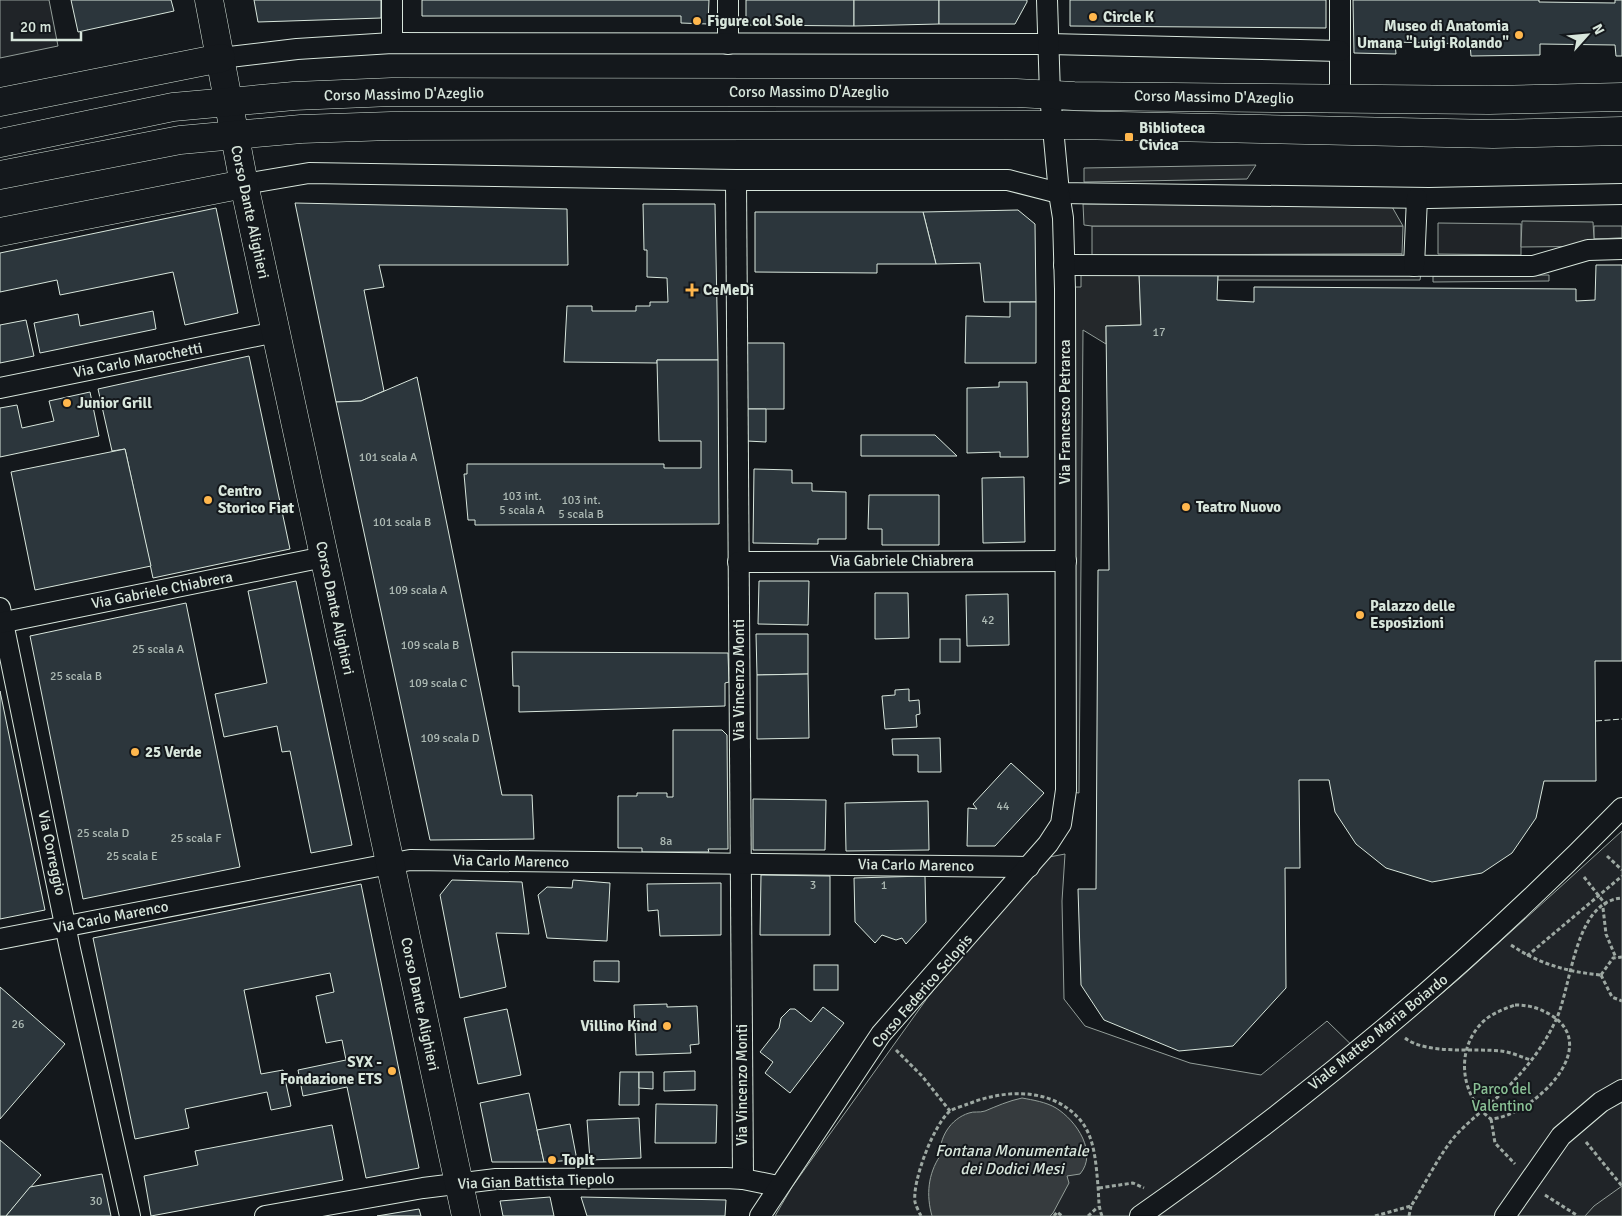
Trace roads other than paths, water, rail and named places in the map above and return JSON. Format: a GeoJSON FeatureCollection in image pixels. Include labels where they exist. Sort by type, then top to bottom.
{"type":"FeatureCollection","features":[{"type":"Feature","properties":{"kind":"main road","name":"Corso Dante Alighieri"},"geometry":{"type":"LineString","coordinates":[[209,0],[244,184],[466,1216]]}},
{"type":"Feature","properties":{"kind":"main road"},"geometry":{"type":"LineString","coordinates":[[0,102],[221,58]]}},
{"type":"Feature","properties":{"kind":"main road","name":"Corso Massimo D'Azeglio"},"geometry":{"type":"LineString","coordinates":[[0,143],[173,107],[228,100],[392,92],[738,92],[1489,100],[1622,97]]}},
{"type":"Feature","properties":{"kind":"main road","name":"Corso Massimo D'Azeglio"},"geometry":{"type":"LineString","coordinates":[[0,175],[168,142],[234,134],[391,126],[1052,127],[1074,125],[1493,134],[1622,131]]}},
{"type":"Feature","properties":{"kind":"main road"},"geometry":{"type":"LineString","coordinates":[[0,232],[244,184]]}},
{"type":"Feature","properties":{"kind":"street"},"geometry":{"type":"LineString","coordinates":[[392,0],[392,43]]}},
{"type":"Feature","properties":{"kind":"street"},"geometry":{"type":"LineString","coordinates":[[728,0],[728,44]]}},
{"type":"Feature","properties":{"kind":"street","name":"Via Francesco Petrarca"},"geometry":{"type":"LineString","coordinates":[[1047,0],[1052,127],[1063,218],[1064,265],[1066,790],[1061,824]]}},
{"type":"Feature","properties":{"kind":"street"},"geometry":{"type":"LineString","coordinates":[[1340,0],[1340,99]]}},
{"type":"Feature","properties":{"kind":"street"},"geometry":{"type":"LineString","coordinates":[[221,58],[297,49],[392,43],[1049,44],[1340,51]]}},
{"type":"Feature","properties":{"kind":"street"},"geometry":{"type":"LineString","coordinates":[[244,184],[309,173],[736,180],[1008,180],[1059,193],[1417,198],[1622,194]]}},
{"type":"Feature","properties":{"kind":"street","name":"Via Vincenzo Monti"},"geometry":{"type":"LineString","coordinates":[[736,180],[743,1179]]}},
{"type":"Feature","properties":{"kind":"street"},"geometry":{"type":"LineString","coordinates":[[1414,266],[1417,198]]}},
{"type":"Feature","properties":{"kind":"street"},"geometry":{"type":"LineString","coordinates":[[1064,265],[1532,266],[1588,250],[1622,250]]}},
{"type":"Feature","properties":{"kind":"street","name":"Via Carlo Marochetti"},"geometry":{"type":"LineString","coordinates":[[0,388],[276,332]]}},
{"type":"Feature","properties":{"kind":"street","name":"Via Gabriele Chiabrera"},"geometry":{"type":"LineString","coordinates":[[1,618],[324,557]]}},
{"type":"Feature","properties":{"kind":"street","name":"Via Gabriele Chiabrera"},"geometry":{"type":"LineString","coordinates":[[738,562],[1066,561]]}},
{"type":"Feature","properties":{"kind":"street","name":"Via Correggio"},"geometry":{"type":"LineString","coordinates":[[1,618],[130,1216]]}},
{"type":"Feature","properties":{"kind":"street","name":"Viale Matteo Maria Boiardo"},"geometry":{"type":"LineString","coordinates":[[1140,1216],[1394,1022],[1560,872],[1622,808]]}},
{"type":"Feature","properties":{"kind":"street","name":"Corso Federico Sclopis"},"geometry":{"type":"LineString","coordinates":[[760,1216],[778,1186],[881,1034],[1029,867],[1061,824]]}},
{"type":"Feature","properties":{"kind":"street","name":"Via Carlo Marenco"},"geometry":{"type":"LineString","coordinates":[[0,939],[390,863],[428,860],[1029,867]]}},
{"type":"Feature","properties":{"kind":"street"},"geometry":{"type":"LineString","coordinates":[[1505,1216],[1561,1136],[1601,1102],[1622,1090]]}},
{"type":"Feature","properties":{"kind":"street","name":"Via Gian Battista Tiepolo"},"geometry":{"type":"LineString","coordinates":[[265,1216],[458,1183],[496,1179],[743,1179],[778,1186]]}},
{"type":"Feature","properties":{"kind":"water","name":"Fontana Monumentale dei Dodici Mesi"},"geometry":{"type":"Polygon","coordinates":[[[1022,1098],[1048,1104],[1064,1114],[1078,1129],[1086,1147],[1087,1157],[1085,1166],[1080,1174],[1067,1176],[1069,1183],[1053,1213],[1050,1216],[932,1216],[929,1185],[933,1170],[940,1156],[941,1143],[951,1124],[971,1112],[985,1111],[1022,1098]]]}},
{"type":"Feature","properties":{"kind":"place","name":"Circle K"},"geometry":{"type":"Point","coordinates":[1093,17]}},
{"type":"Feature","properties":{"kind":"place","name":"Figure col Sole"},"geometry":{"type":"Point","coordinates":[697,21]}},
{"type":"Feature","properties":{"kind":"place","name":"Museo di Anatomia Umana \"Luigi Rolando\""},"geometry":{"type":"Point","coordinates":[1519,35]}},
{"type":"Feature","properties":{"kind":"place","name":"Biblioteca Civica"},"geometry":{"type":"Point","coordinates":[1129,137]}},
{"type":"Feature","properties":{"kind":"place","name":"CeMeDi"},"geometry":{"type":"Point","coordinates":[692,290]}},
{"type":"Feature","properties":{"kind":"place","name":"Junior Grill"},"geometry":{"type":"Point","coordinates":[67,403]}},
{"type":"Feature","properties":{"kind":"place","name":"Centro Storico Fiat"},"geometry":{"type":"Point","coordinates":[208,500]}},
{"type":"Feature","properties":{"kind":"place","name":"Teatro Nuovo"},"geometry":{"type":"Point","coordinates":[1186,507]}},
{"type":"Feature","properties":{"kind":"place","name":"Palazzo delle Esposizioni"},"geometry":{"type":"Point","coordinates":[1360,615]}},
{"type":"Feature","properties":{"kind":"place","name":"25 Verde"},"geometry":{"type":"Point","coordinates":[135,752]}},
{"type":"Feature","properties":{"kind":"place","name":"Villino Kind"},"geometry":{"type":"Point","coordinates":[667,1026]}},
{"type":"Feature","properties":{"kind":"place","name":"SYX - Fondazione ETS"},"geometry":{"type":"Point","coordinates":[392,1071]}},
{"type":"Feature","properties":{"kind":"place","name":"TopIt"},"geometry":{"type":"Point","coordinates":[552,1160]}},
{"type":"Feature","properties":{"kind":"park label","name":"Parco del Valentino"},"geometry":{"type":"Point","coordinates":[1502,1098]}}]}
